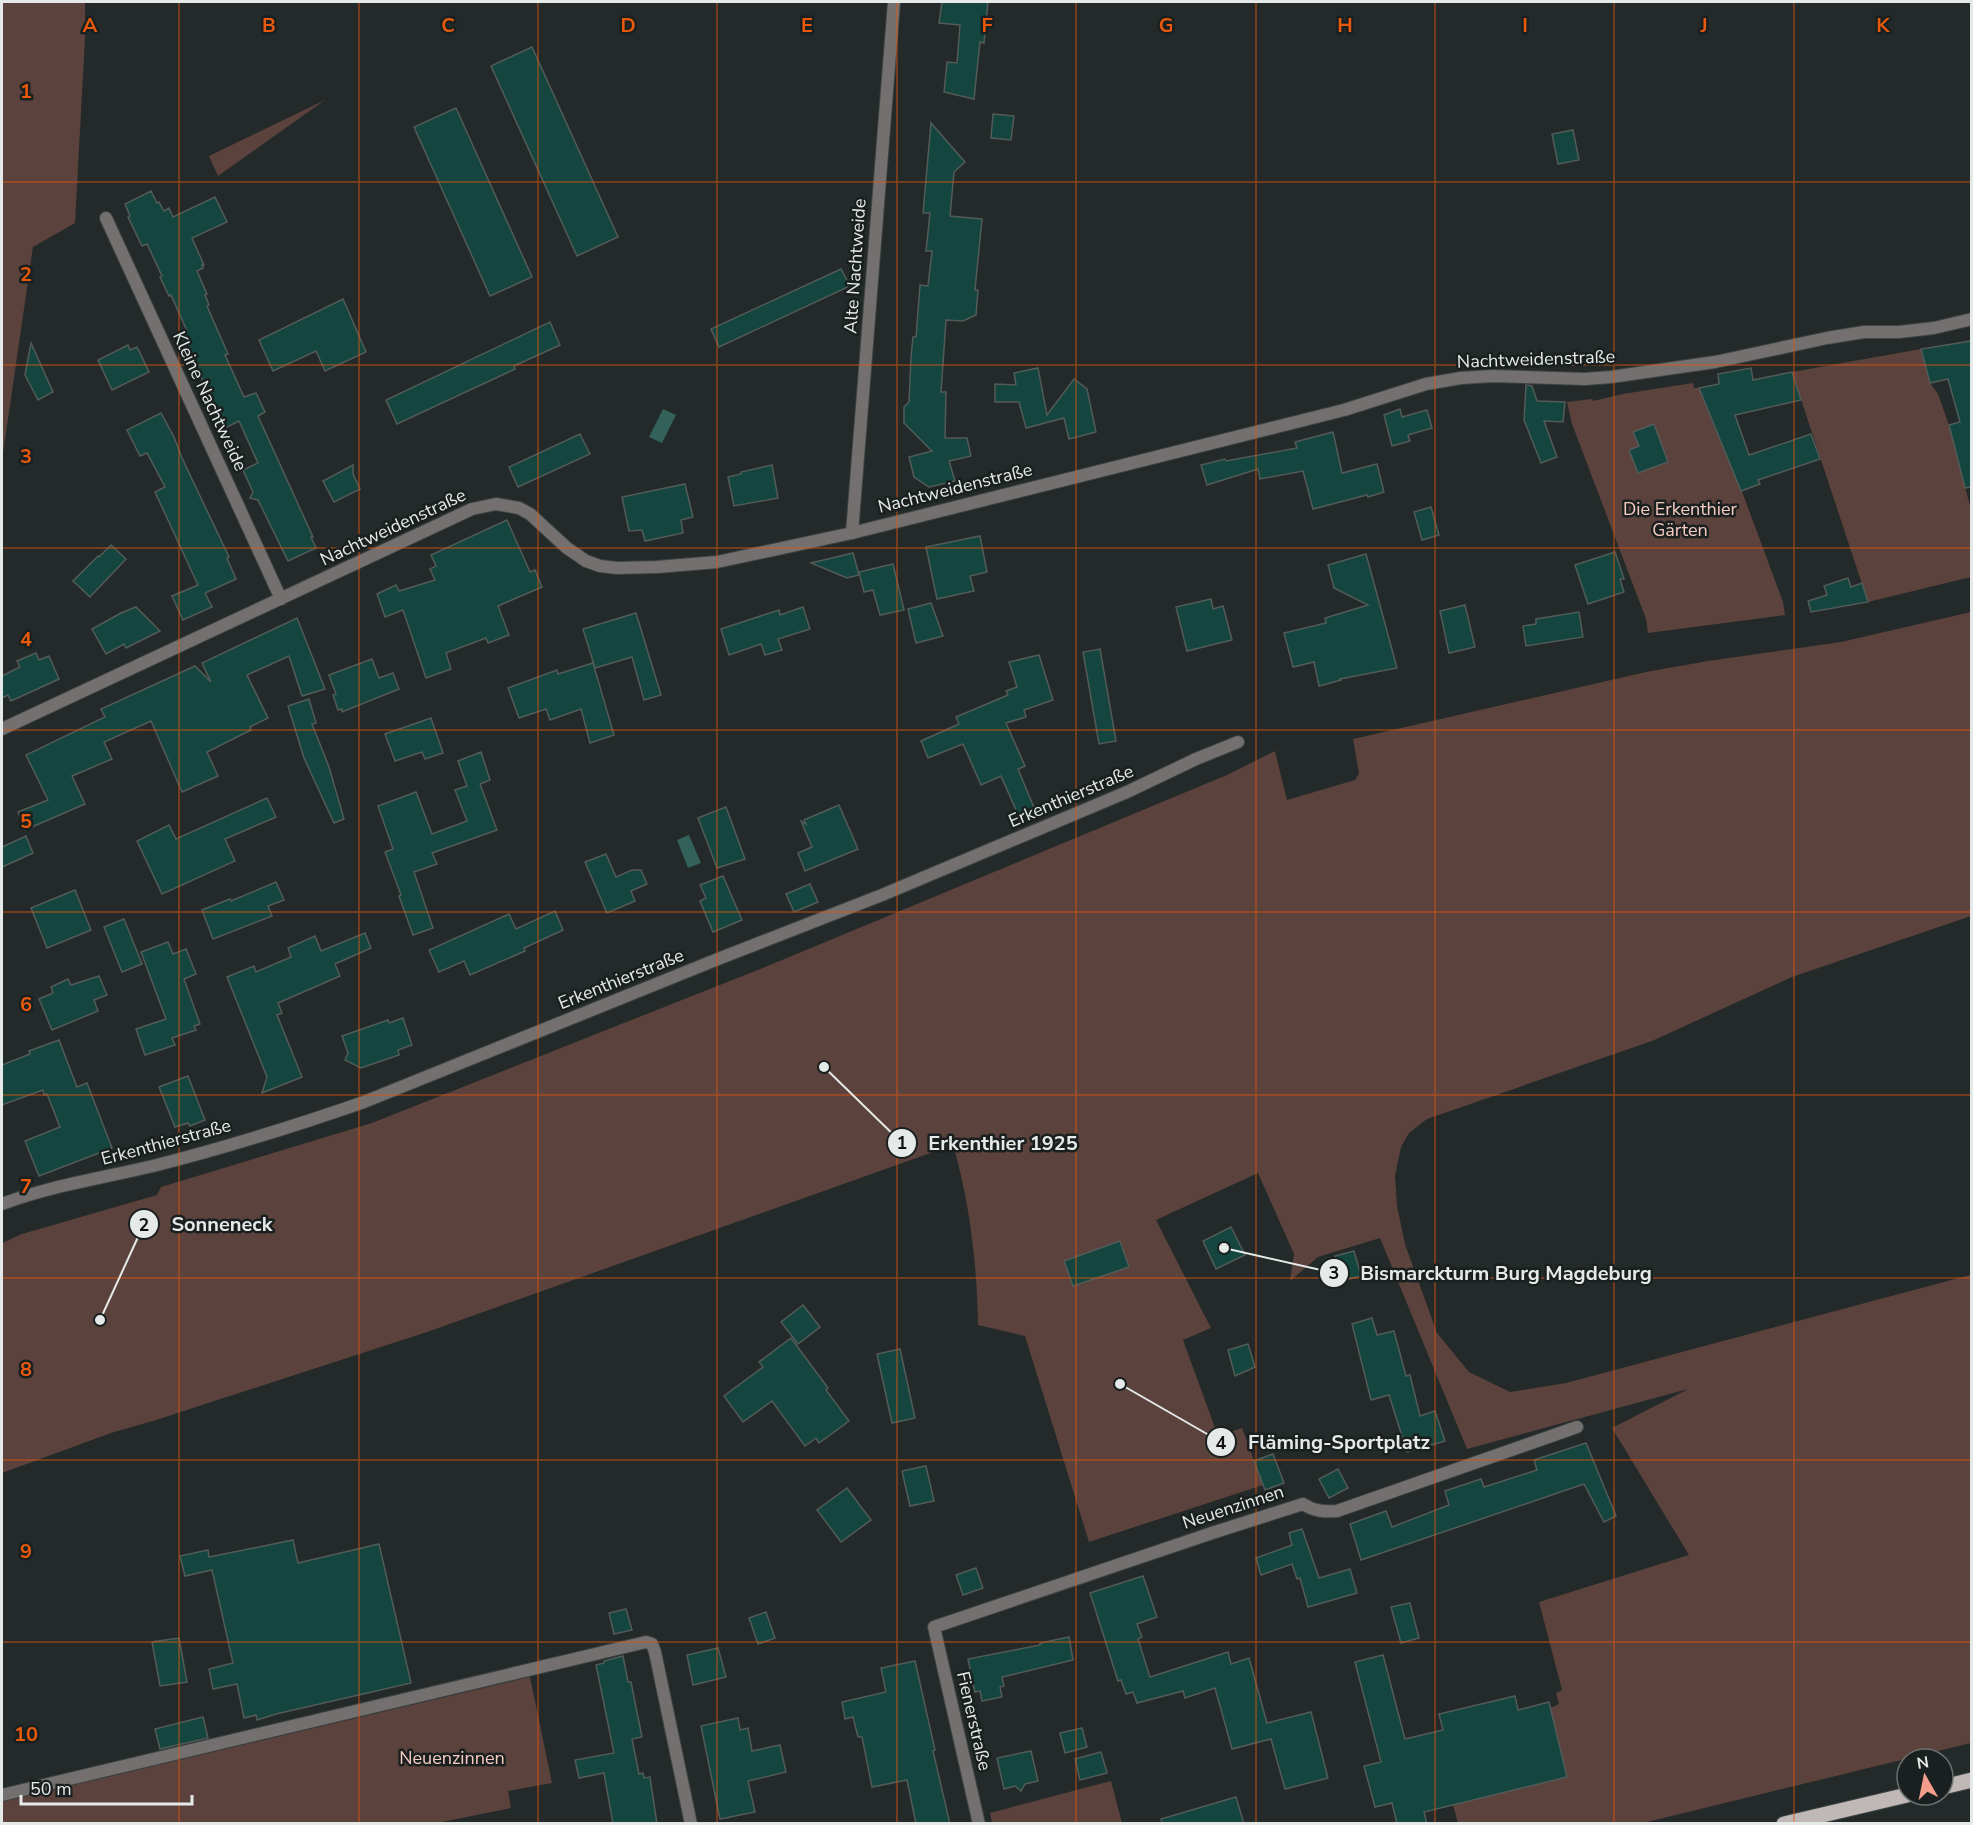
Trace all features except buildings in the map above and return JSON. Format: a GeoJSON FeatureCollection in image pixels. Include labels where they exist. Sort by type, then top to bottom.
{"type":"FeatureCollection","features":[{"type":"Feature","properties":{"kind":"main road"},"geometry":{"type":"LineString","coordinates":[[1955,1784],[1971,1780]]}},
{"type":"Feature","properties":{"kind":"main road"},"geometry":{"type":"LineString","coordinates":[[1784,1824],[1895,1798]]}},
{"type":"Feature","properties":{"kind":"street","name":"Alte Nachtweide"},"geometry":{"type":"LineString","coordinates":[[852,533],[894,2]]}},
{"type":"Feature","properties":{"kind":"street","name":"Kleine Nachtweide"},"geometry":{"type":"LineString","coordinates":[[106,218],[281,599]]}},
{"type":"Feature","properties":{"kind":"street","name":"Nachtweidenstraße"},"geometry":{"type":"LineString","coordinates":[[2,729],[472,510],[496,504],[508,505],[530,514],[567,548],[586,561],[600,566],[617,568],[681,566],[717,562],[852,533],[1344,410],[1426,384],[1492,376],[1585,379],[1611,377],[1714,362],[1836,336],[1934,328],[1971,319]]}},
{"type":"Feature","properties":{"kind":"street","name":"Erkenthierstraße"},"geometry":{"type":"LineString","coordinates":[[2,1204],[43,1191],[177,1160],[364,1102],[882,895],[1238,742]]}},
{"type":"Feature","properties":{"kind":"street","name":"Neuenzinnen"},"geometry":{"type":"LineString","coordinates":[[934,1628],[1303,1504],[1323,1512],[1337,1511],[1577,1427]]}},
{"type":"Feature","properties":{"kind":"street","name":"Fienerstraße"},"geometry":{"type":"LineString","coordinates":[[934,1628],[979,1824]]}},
{"type":"Feature","properties":{"kind":"street"},"geometry":{"type":"LineString","coordinates":[[2,1795],[646,1642],[652,1644],[691,1824]]}},
{"type":"Feature","properties":{"kind":"green space"},"geometry":{"type":"Polygon","coordinates":[[[2,2],[85,2],[85,38],[75,223],[33,247],[2,460],[2,2]]]}},
{"type":"Feature","properties":{"kind":"green space"},"geometry":{"type":"Polygon","coordinates":[[[325,100],[218,176],[209,156],[325,100]]]}},
{"type":"Feature","properties":{"kind":"green space"},"geometry":{"type":"Polygon","coordinates":[[[1921,349],[1930,383],[1938,394],[1949,425],[1971,510],[1971,577],[1868,602],[1792,372],[1921,349]]]}},
{"type":"Feature","properties":{"kind":"green space","name":"Die Erkenthier Gärten"},"geometry":{"type":"Polygon","coordinates":[[[1693,383],[1694,388],[1699,388],[1714,427],[1730,459],[1783,602],[1785,615],[1648,633],[1646,619],[1572,424],[1567,402],[1592,399],[1593,401],[1693,383]]]}},
{"type":"Feature","properties":{"kind":"green space"},"geometry":{"type":"Polygon","coordinates":[[[1971,612],[1971,916],[1792,977],[1652,1041],[1427,1119],[1409,1133],[1401,1147],[1395,1176],[1397,1206],[1405,1244],[1437,1333],[1469,1372],[1510,1392],[1566,1383],[1970,1275],[1971,1743],[1955,1747],[1895,1747],[1895,1762],[1643,1823],[1458,1823],[1453,1805],[1567,1776],[1550,1708],[1559,1704],[1556,1693],[1562,1690],[1539,1602],[1689,1555],[1612,1428],[1688,1389],[1467,1449],[1380,1238],[1318,1257],[1290,1281],[1294,1254],[1258,1173],[1156,1220],[1211,1328],[1183,1340],[1218,1436],[1242,1428],[1263,1485],[1089,1542],[1025,1336],[978,1325],[972,1234],[953,1145],[427,1332],[111,1433],[2,1473],[2,1243],[22,1234],[157,1195],[161,1187],[372,1123],[770,965],[1227,775],[1275,751],[1287,800],[1355,780],[1359,774],[1353,739],[1646,672],[1841,642],[1971,612]]]}},
{"type":"Feature","properties":{"kind":"green space","name":"Neuenzinnen"},"geometry":{"type":"Polygon","coordinates":[[[530,1677],[552,1783],[508,1791],[511,1808],[432,1824],[2,1823],[2,1802],[530,1677]]]}},
{"type":"Feature","properties":{"kind":"green space"},"geometry":{"type":"Polygon","coordinates":[[[1111,1781],[1122,1823],[992,1823],[990,1813],[1111,1781]]]}},
{"type":"Feature","properties":{"kind":"shaded area"},"geometry":{"type":"Polygon","coordinates":[[[663,409],[676,415],[662,443],[649,437],[663,409]]]}},
{"type":"Feature","properties":{"kind":"shaded area"},"geometry":{"type":"Polygon","coordinates":[[[689,835],[701,863],[688,868],[677,840],[689,835]]]}},
{"type":"Feature","properties":{"kind":"place","name":"Erkenthier 1925"},"geometry":{"type":"Point","coordinates":[824,1067]}},
{"type":"Feature","properties":{"kind":"place","name":"Bismarckturm Burg Magdeburg"},"geometry":{"type":"Point","coordinates":[1224,1248]}},
{"type":"Feature","properties":{"kind":"place","name":"Sonneneck"},"geometry":{"type":"Point","coordinates":[100,1320]}},
{"type":"Feature","properties":{"kind":"place","name":"Fläming-Sportplatz"},"geometry":{"type":"Point","coordinates":[1120,1384]}}]}
